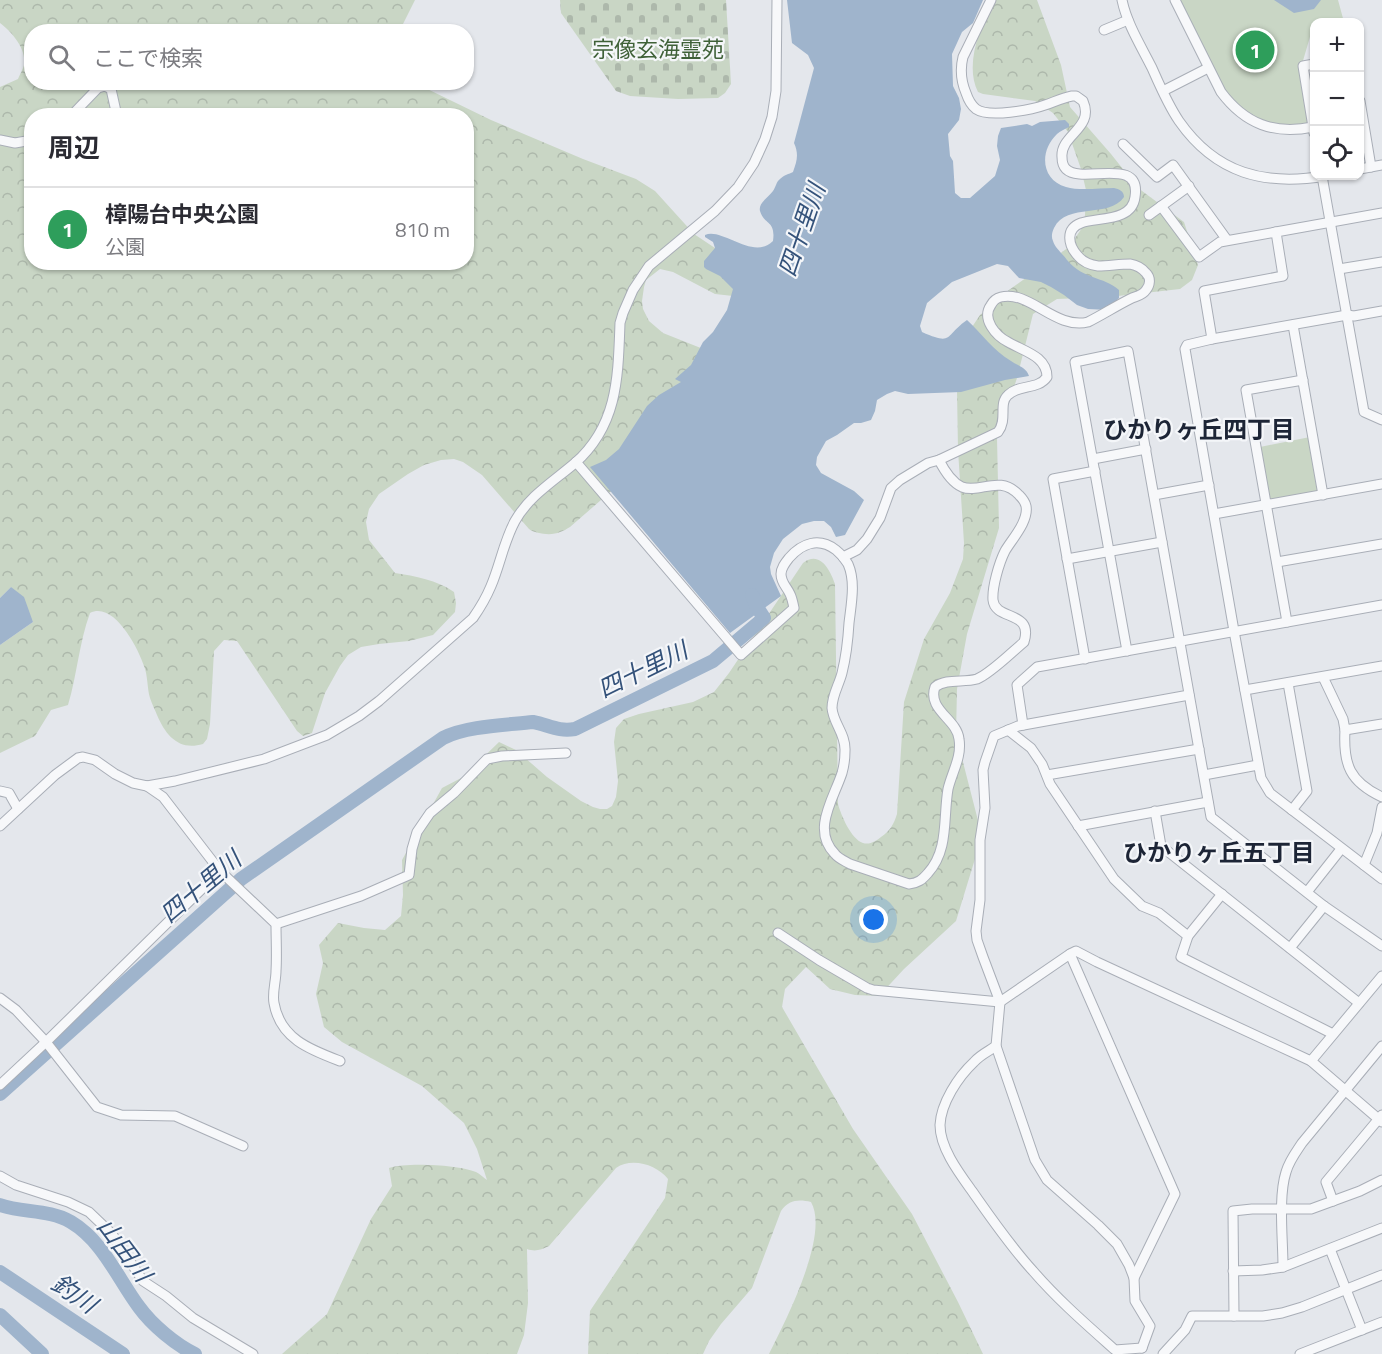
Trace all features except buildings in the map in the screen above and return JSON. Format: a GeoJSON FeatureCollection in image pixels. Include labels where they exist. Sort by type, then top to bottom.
{"type":"FeatureCollection","features":[{"type":"Feature","properties":{"kind":"street"},"geometry":{"type":"LineString","coordinates":[[0,826],[55,775],[78,758],[95,760],[133,783],[147,786],[264,759],[327,735],[379,701],[472,618],[492,585],[516,521],[537,494],[576,462],[597,437],[608,417],[618,375],[620,324],[633,290],[649,266],[715,211],[738,187],[754,163],[772,117],[776,91],[777,0]]}},
{"type":"Feature","properties":{"kind":"street"},"geometry":{"type":"LineString","coordinates":[[843,557],[857,550],[867,539],[880,518],[891,488],[900,480],[928,463],[989,438],[998,432],[1003,426],[1003,405],[1008,394],[1024,387],[1035,386],[1047,377],[1043,363],[999,337],[993,330],[988,318],[988,310],[994,300],[1004,296],[1019,298],[1056,317],[1075,324],[1083,324],[1143,294],[1149,285],[1148,274],[1135,265],[1095,266],[1081,259],[1072,249],[1070,233],[1077,226],[1089,221],[1123,214],[1130,209],[1136,198],[1134,183],[1126,176],[1115,173],[1077,174],[1066,169],[1063,164],[1064,145],[1078,131],[1085,118],[1086,111],[1083,101],[1072,96],[1036,108],[988,113],[976,108],[966,94],[962,80],[963,57],[991,0]]}},
{"type":"Feature","properties":{"kind":"street"},"geometry":{"type":"LineString","coordinates":[[1122,0],[1128,20],[1178,120],[1203,149],[1219,161],[1238,170],[1270,179],[1310,177]]}},
{"type":"Feature","properties":{"kind":"street"},"geometry":{"type":"LineString","coordinates":[[1175,0],[1208,68],[1230,104],[1244,116],[1261,125],[1281,129],[1310,130]]}},
{"type":"Feature","properties":{"kind":"street"},"geometry":{"type":"LineString","coordinates":[[1104,30],[1128,20]]}},
{"type":"Feature","properties":{"kind":"street"},"geometry":{"type":"LineString","coordinates":[[1310,65],[1303,66],[1313,126]]}},
{"type":"Feature","properties":{"kind":"street"},"geometry":{"type":"LineString","coordinates":[[1163,91],[1208,68]]}},
{"type":"Feature","properties":{"kind":"street"},"geometry":{"type":"LineString","coordinates":[[79,108],[96,90]]}},
{"type":"Feature","properties":{"kind":"street"},"geometry":{"type":"LineString","coordinates":[[111,90],[115,108]]}},
{"type":"Feature","properties":{"kind":"street"},"geometry":{"type":"LineString","coordinates":[[1364,126],[1371,167]]}},
{"type":"Feature","properties":{"kind":"street"},"geometry":{"type":"LineString","coordinates":[[0,140],[15,143],[24,141]]}},
{"type":"Feature","properties":{"kind":"street"},"geometry":{"type":"LineString","coordinates":[[1123,144],[1157,177],[1173,165],[1227,240]]}},
{"type":"Feature","properties":{"kind":"street"},"geometry":{"type":"LineString","coordinates":[[1364,168],[1382,165]]}},
{"type":"Feature","properties":{"kind":"street"},"geometry":{"type":"LineString","coordinates":[[1324,180],[1364,412],[1382,420]]}},
{"type":"Feature","properties":{"kind":"street"},"geometry":{"type":"LineString","coordinates":[[1149,215],[1189,186]]}},
{"type":"Feature","properties":{"kind":"street"},"geometry":{"type":"LineString","coordinates":[[1161,206],[1198,257],[1220,242],[1227,240],[1382,213]]}},
{"type":"Feature","properties":{"kind":"street"},"geometry":{"type":"LineString","coordinates":[[1212,339],[1204,291],[1283,276],[1276,232]]}},
{"type":"Feature","properties":{"kind":"street"},"geometry":{"type":"LineString","coordinates":[[1339,269],[1382,262]]}},
{"type":"Feature","properties":{"kind":"street"},"geometry":{"type":"LineString","coordinates":[[1382,311],[1212,339],[1187,345],[1185,349],[1261,778],[1270,793],[1382,879]]}},
{"type":"Feature","properties":{"kind":"street"},"geometry":{"type":"LineString","coordinates":[[1293,325],[1323,495]]}},
{"type":"Feature","properties":{"kind":"street"},"geometry":{"type":"LineString","coordinates":[[1127,651],[1075,362],[1128,351],[1211,817],[1324,906],[1382,946]]}},
{"type":"Feature","properties":{"kind":"street"},"geometry":{"type":"LineString","coordinates":[[1287,622],[1246,390],[1303,380]]}},
{"type":"Feature","properties":{"kind":"street"},"geometry":{"type":"LineString","coordinates":[[1093,459],[1146,449]]}},
{"type":"Feature","properties":{"kind":"street"},"geometry":{"type":"LineString","coordinates":[[576,462],[741,655],[794,608],[791,595],[781,575],[784,563],[791,555],[805,544],[822,543],[830,545],[848,563],[851,573],[851,601],[847,645],[843,670],[834,693],[832,710],[845,741],[845,752],[842,774],[827,810],[825,836],[835,855],[850,864],[909,884],[917,883],[931,870],[938,859],[942,847],[949,788],[960,748],[956,729],[935,704],[934,687],[945,682],[970,680],[983,676],[1024,642],[1026,637],[1021,622],[998,610],[994,606],[993,599],[993,589],[1001,560],[1021,525],[1026,513],[1026,505],[1017,492],[1003,486],[965,488],[958,485],[950,478],[939,460]]}},
{"type":"Feature","properties":{"kind":"street"},"geometry":{"type":"LineString","coordinates":[[1085,659],[1053,479],[1095,471]]}},
{"type":"Feature","properties":{"kind":"street"},"geometry":{"type":"LineString","coordinates":[[1154,495],[1209,484]]}},
{"type":"Feature","properties":{"kind":"street"},"geometry":{"type":"LineString","coordinates":[[1214,513],[1382,484]]}},
{"type":"Feature","properties":{"kind":"street"},"geometry":{"type":"LineString","coordinates":[[1067,559],[1162,542]]}},
{"type":"Feature","properties":{"kind":"street"},"geometry":{"type":"LineString","coordinates":[[1277,562],[1382,544]]}},
{"type":"Feature","properties":{"kind":"street"},"geometry":{"type":"LineString","coordinates":[[1023,724],[1017,685],[1037,667],[1382,605]]}},
{"type":"Feature","properties":{"kind":"street"},"geometry":{"type":"LineString","coordinates":[[1245,690],[1382,666]]}},
{"type":"Feature","properties":{"kind":"street"},"geometry":{"type":"LineString","coordinates":[[1323,677],[1343,719],[1345,756],[1356,780],[1369,791],[1382,797]]}},
{"type":"Feature","properties":{"kind":"street"},"geometry":{"type":"LineString","coordinates":[[1288,683],[1307,791],[1292,810]]}},
{"type":"Feature","properties":{"kind":"street"},"geometry":{"type":"LineString","coordinates":[[996,1046],[972,1063],[962,1075],[942,1111],[940,1127],[954,1166],[998,1229],[1034,1272],[1081,1319],[1115,1350],[1145,1351],[1150,1326],[1135,1301],[1134,1278],[1129,1265],[1117,1244],[1098,1224],[1047,1180],[1035,1160],[996,1046],[1000,1002],[980,949],[976,931],[980,900],[980,840],[985,808],[985,762],[993,736],[1023,724],[1189,695]]}},
{"type":"Feature","properties":{"kind":"street"},"geometry":{"type":"LineString","coordinates":[[1345,730],[1382,724]]}},
{"type":"Feature","properties":{"kind":"street"},"geometry":{"type":"LineString","coordinates":[[1008,730],[1031,748],[1042,764],[1050,784],[1114,879],[1142,906],[1159,913],[1188,936]]}},
{"type":"Feature","properties":{"kind":"street"},"geometry":{"type":"LineString","coordinates":[[1047,775],[1199,749]]}},
{"type":"Feature","properties":{"kind":"street"},"geometry":{"type":"LineString","coordinates":[[276,924],[361,896],[409,875],[412,849],[417,832],[430,813],[454,793],[486,759],[566,753]]}},
{"type":"Feature","properties":{"kind":"street"},"geometry":{"type":"LineString","coordinates":[[1204,775],[1258,765]]}},
{"type":"Feature","properties":{"kind":"street"},"geometry":{"type":"LineString","coordinates":[[147,786],[163,797],[220,871],[276,924],[276,972],[273,1002],[278,1018],[287,1032],[314,1052],[340,1061]]}},
{"type":"Feature","properties":{"kind":"street"},"geometry":{"type":"LineString","coordinates":[[0,791],[9,793],[18,809]]}},
{"type":"Feature","properties":{"kind":"street"},"geometry":{"type":"LineString","coordinates":[[1078,826],[1208,802]]}},
{"type":"Feature","properties":{"kind":"street"},"geometry":{"type":"LineString","coordinates":[[1364,865],[1377,833],[1382,807]]}},
{"type":"Feature","properties":{"kind":"street"},"geometry":{"type":"LineString","coordinates":[[1155,811],[1161,846],[1359,1003]]}},
{"type":"Feature","properties":{"kind":"street"},"geometry":{"type":"LineString","coordinates":[[1307,892],[1341,849]]}},
{"type":"Feature","properties":{"kind":"street"},"geometry":{"type":"LineString","coordinates":[[0,1085],[220,871]]}},
{"type":"Feature","properties":{"kind":"street"},"geometry":{"type":"LineString","coordinates":[[1222,894],[1188,936],[1181,957],[1334,1034]]}},
{"type":"Feature","properties":{"kind":"street"},"geometry":{"type":"LineString","coordinates":[[1290,948],[1324,906]]}},
{"type":"Feature","properties":{"kind":"street"},"geometry":{"type":"LineString","coordinates":[[778,933],[819,960],[873,990],[1000,1002],[1076,951],[1311,1061],[1381,1119],[1326,1182],[1333,1201]]}},
{"type":"Feature","properties":{"kind":"street"},"geometry":{"type":"LineString","coordinates":[[1070,954],[1175,1194],[1134,1278]]}},
{"type":"Feature","properties":{"kind":"street"},"geometry":{"type":"LineString","coordinates":[[1311,1061],[1382,976]]}},
{"type":"Feature","properties":{"kind":"street"},"geometry":{"type":"LineString","coordinates":[[0,998],[16,1010],[46,1042],[97,1107],[121,1115],[175,1116],[243,1146]]}},
{"type":"Feature","properties":{"kind":"street"},"geometry":{"type":"LineString","coordinates":[[1283,1267],[1282,1186],[1286,1170],[1293,1155],[1382,1046]]}},
{"type":"Feature","properties":{"kind":"street"},"geometry":{"type":"LineString","coordinates":[[0,1176],[16,1185],[68,1202],[89,1212],[112,1234],[143,1281],[193,1318],[253,1354]]}},
{"type":"Feature","properties":{"kind":"street"},"geometry":{"type":"LineString","coordinates":[[1234,1316],[1233,1211],[1311,1209],[1360,1191],[1382,1180]]}},
{"type":"Feature","properties":{"kind":"street"},"geometry":{"type":"LineString","coordinates":[[1233,1271],[1283,1267],[1382,1228]]}},
{"type":"Feature","properties":{"kind":"street"},"geometry":{"type":"LineString","coordinates":[[1330,1249],[1362,1330]]}},
{"type":"Feature","properties":{"kind":"street"},"geometry":{"type":"LineString","coordinates":[[1163,1354],[1185,1330],[1192,1316],[1263,1316],[1282,1313],[1382,1275]]}},
{"type":"Feature","properties":{"kind":"street"},"geometry":{"type":"LineString","coordinates":[[1300,1354],[1382,1322]]}},
{"type":"Feature","properties":{"kind":"green space"},"geometry":{"type":"Polygon","coordinates":[[[0,0],[415,0],[403,24],[24,24],[24,59],[21,47],[0,23],[0,0]]]}},
{"type":"Feature","properties":{"kind":"green space","name":"宗像玄海霊苑"},"geometry":{"type":"Polygon","coordinates":[[[560,0],[726,0],[731,84],[718,98],[678,99],[630,96],[616,91],[561,13],[560,0]]]}},
{"type":"Feature","properties":{"kind":"green space"},"geometry":{"type":"Polygon","coordinates":[[[991,0],[1037,0],[1061,65],[1070,107],[1138,188],[1184,222],[1198,265],[1192,280],[1180,289],[1109,297],[1057,299],[1033,314],[1017,378],[997,438],[999,528],[967,634],[957,689],[956,735],[982,836],[956,921],[904,969],[879,996],[855,995],[830,989],[806,967],[785,989],[782,1007],[853,1129],[912,1214],[983,1354],[769,1354],[803,1278],[815,1235],[815,1217],[811,1202],[794,1201],[781,1211],[752,1288],[721,1324],[703,1354],[588,1354],[590,1311],[665,1198],[668,1179],[663,1174],[651,1166],[629,1163],[616,1168],[549,1246],[538,1250],[527,1249],[528,1303],[524,1335],[517,1354],[282,1354],[327,1314],[371,1219],[392,1186],[389,1168],[408,1165],[446,1166],[476,1172],[487,1180],[477,1149],[464,1123],[422,1086],[342,1042],[324,1027],[316,994],[323,963],[319,945],[338,923],[385,930],[401,916],[402,860],[442,788],[463,777],[499,742],[516,750],[547,777],[581,801],[600,809],[612,806],[618,781],[614,742],[616,728],[624,719],[693,702],[714,692],[803,563],[814,559],[824,563],[835,584],[838,804],[854,837],[863,843],[877,840],[893,824],[897,814],[904,702],[924,639],[950,593],[963,559],[957,391],[962,342],[980,315],[1009,290],[1069,247],[1082,228],[1085,215],[1086,190],[1081,169],[1068,132],[1053,113],[1035,101],[978,92],[974,81],[973,58],[991,0]]]}},
{"type":"Feature","properties":{"kind":"green space"},"geometry":{"type":"Polygon","coordinates":[[[1178,0],[1338,0],[1343,18],[1310,18],[1310,37],[1300,71],[1309,122],[1307,124],[1294,126],[1267,123],[1238,108],[1222,89],[1178,0]]]}},
{"type":"Feature","properties":{"kind":"green space"},"geometry":{"type":"Polygon","coordinates":[[[24,67],[24,90],[429,90],[466,108],[24,108],[24,270],[474,270],[474,112],[583,159],[636,179],[655,191],[694,234],[737,266],[733,296],[715,294],[673,272],[660,269],[646,280],[642,301],[649,321],[663,333],[741,364],[624,480],[570,527],[561,532],[544,534],[529,529],[482,475],[463,462],[454,459],[424,465],[379,494],[369,509],[366,522],[369,540],[395,573],[418,577],[454,592],[455,612],[433,635],[409,641],[361,647],[348,655],[325,693],[312,733],[303,736],[297,731],[237,641],[224,640],[214,651],[210,724],[207,739],[203,744],[195,746],[174,740],[157,715],[150,698],[144,666],[131,638],[116,620],[99,611],[90,613],[68,705],[51,710],[35,736],[0,753],[0,645],[33,622],[11,587],[0,598],[0,87],[18,79],[24,67]]]}},
{"type":"Feature","properties":{"kind":"green space"},"geometry":{"type":"Polygon","coordinates":[[[1310,437],[1319,489],[1317,492],[1272,500],[1269,498],[1260,447],[1310,437]]]}},
{"type":"Feature","properties":{"kind":"water"},"geometry":{"type":"Polygon","coordinates":[[[787,0],[983,0],[973,23],[962,32],[952,54],[953,86],[961,109],[959,120],[948,134],[955,193],[961,198],[970,198],[995,176],[1000,160],[997,146],[1001,128],[1027,124],[1032,126],[1040,122],[1065,120],[1069,127],[1058,133],[1047,148],[1045,164],[1047,172],[1058,183],[1066,187],[1116,188],[1122,192],[1124,197],[1117,204],[1109,207],[1068,215],[1060,220],[1053,230],[1052,239],[1057,249],[1073,266],[1119,290],[1119,298],[1108,310],[1088,309],[1077,305],[1041,282],[1019,278],[1008,266],[997,264],[952,282],[927,303],[920,326],[922,332],[944,339],[967,320],[999,352],[1024,369],[1029,376],[961,392],[908,394],[895,391],[877,400],[871,420],[854,423],[826,441],[817,457],[816,465],[821,473],[854,491],[864,500],[845,535],[836,537],[831,527],[824,521],[814,521],[802,524],[783,539],[774,553],[770,567],[781,596],[730,633],[590,467],[606,460],[619,449],[647,406],[659,395],[681,382],[675,379],[691,365],[703,342],[713,332],[727,310],[733,289],[720,276],[704,267],[704,261],[715,248],[713,242],[705,235],[720,235],[747,246],[756,247],[765,246],[773,241],[773,229],[762,215],[760,208],[779,180],[793,172],[797,158],[794,143],[814,68],[808,55],[792,43],[787,0]]]}},
{"type":"Feature","properties":{"kind":"water"},"geometry":{"type":"Polygon","coordinates":[[[1274,0],[1321,0],[1314,9],[1294,13],[1274,0]]]}},
{"type":"Feature","properties":{"kind":"water"},"geometry":{"type":"Polygon","coordinates":[[[11,587],[24,597],[33,622],[0,645],[0,598],[11,587]]]}},
{"type":"Feature","properties":{"kind":"waterway","name":"四十里川"},"geometry":{"type":"LineString","coordinates":[[0,1094],[241,879],[443,738],[475,728],[533,722],[558,729],[575,729],[713,661],[764,618],[752,595]]}},
{"type":"Feature","properties":{"kind":"waterway","name":"山田川"},"geometry":{"type":"LineString","coordinates":[[0,1205],[54,1215],[71,1222],[82,1230],[101,1250],[131,1296],[151,1321],[172,1340],[195,1354]]}},
{"type":"Feature","properties":{"kind":"waterway","name":"釣川"},"geometry":{"type":"LineString","coordinates":[[0,1272],[123,1354]]}},
{"type":"Feature","properties":{"kind":"waterway"},"geometry":{"type":"LineString","coordinates":[[0,1315],[42,1354]]}},
{"type":"Feature","properties":{"kind":"place","name":"樟陽台中央公園"},"geometry":{"type":"Point","coordinates":[1255,50]}},
{"type":"Feature","properties":{"kind":"district","name":"ひかりヶ丘四丁目"},"geometry":{"type":"Point","coordinates":[1199,430]}},
{"type":"Feature","properties":{"kind":"district","name":"ひかりヶ丘五丁目"},"geometry":{"type":"Point","coordinates":[1219,853]}}]}
